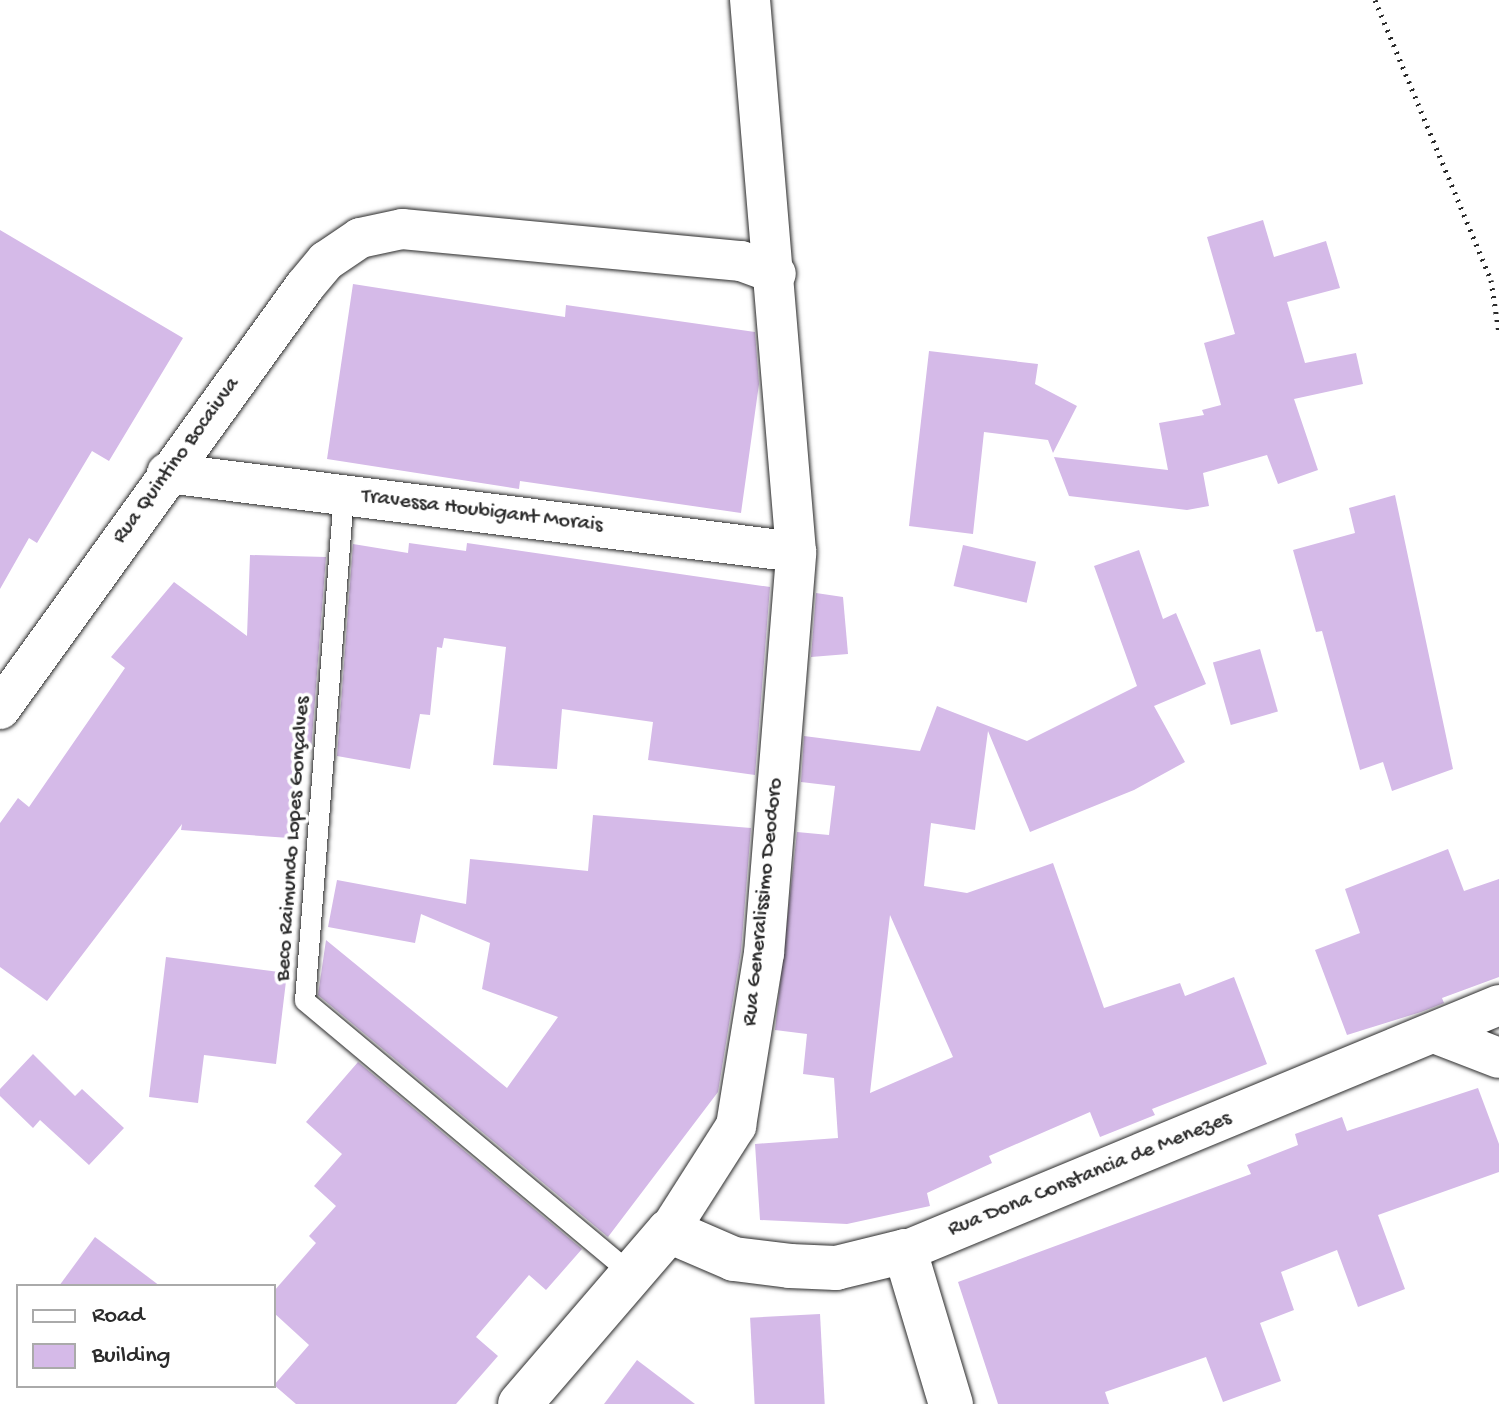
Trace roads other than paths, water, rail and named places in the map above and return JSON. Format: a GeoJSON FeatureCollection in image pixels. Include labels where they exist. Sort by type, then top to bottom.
{"type":"FeatureCollection","features":[{"type":"Feature","properties":{"kind":"street","name":"Rua Generalissimo Deodoro"},"geometry":{"type":"LineString","coordinates":[[669,1231],[736,1126],[764,954],[796,552],[776,274],[750,0]]}},
{"type":"Feature","properties":{"kind":"street","name":"Rua Quintino Bocaiuva"},"geometry":{"type":"LineString","coordinates":[[0,709],[167,473],[326,261],[372,232],[402,229],[741,261],[776,274]]}},
{"type":"Feature","properties":{"kind":"street","name":"Travessa Houbigant Morais"},"geometry":{"type":"LineString","coordinates":[[167,473],[796,552]]}},
{"type":"Feature","properties":{"kind":"street","name":"Rua Dona Constancia de Menezes"},"geometry":{"type":"LineString","coordinates":[[669,1231],[734,1259],[790,1266],[836,1268],[905,1251],[1437,1034],[1499,1005]]}},
{"type":"Feature","properties":{"kind":"street"},"geometry":{"type":"LineString","coordinates":[[1437,1034],[1499,1058]]}},
{"type":"Feature","properties":{"kind":"street"},"geometry":{"type":"LineString","coordinates":[[520,1404],[669,1231]]}},
{"type":"Feature","properties":{"kind":"street"},"geometry":{"type":"LineString","coordinates":[[905,1251],[951,1404]]}},
{"type":"Feature","properties":{"kind":"lane","name":"Beco Raimundo Lopes Gonçalves"},"geometry":{"type":"LineString","coordinates":[[344,494],[305,1001],[632,1274]]}}]}
